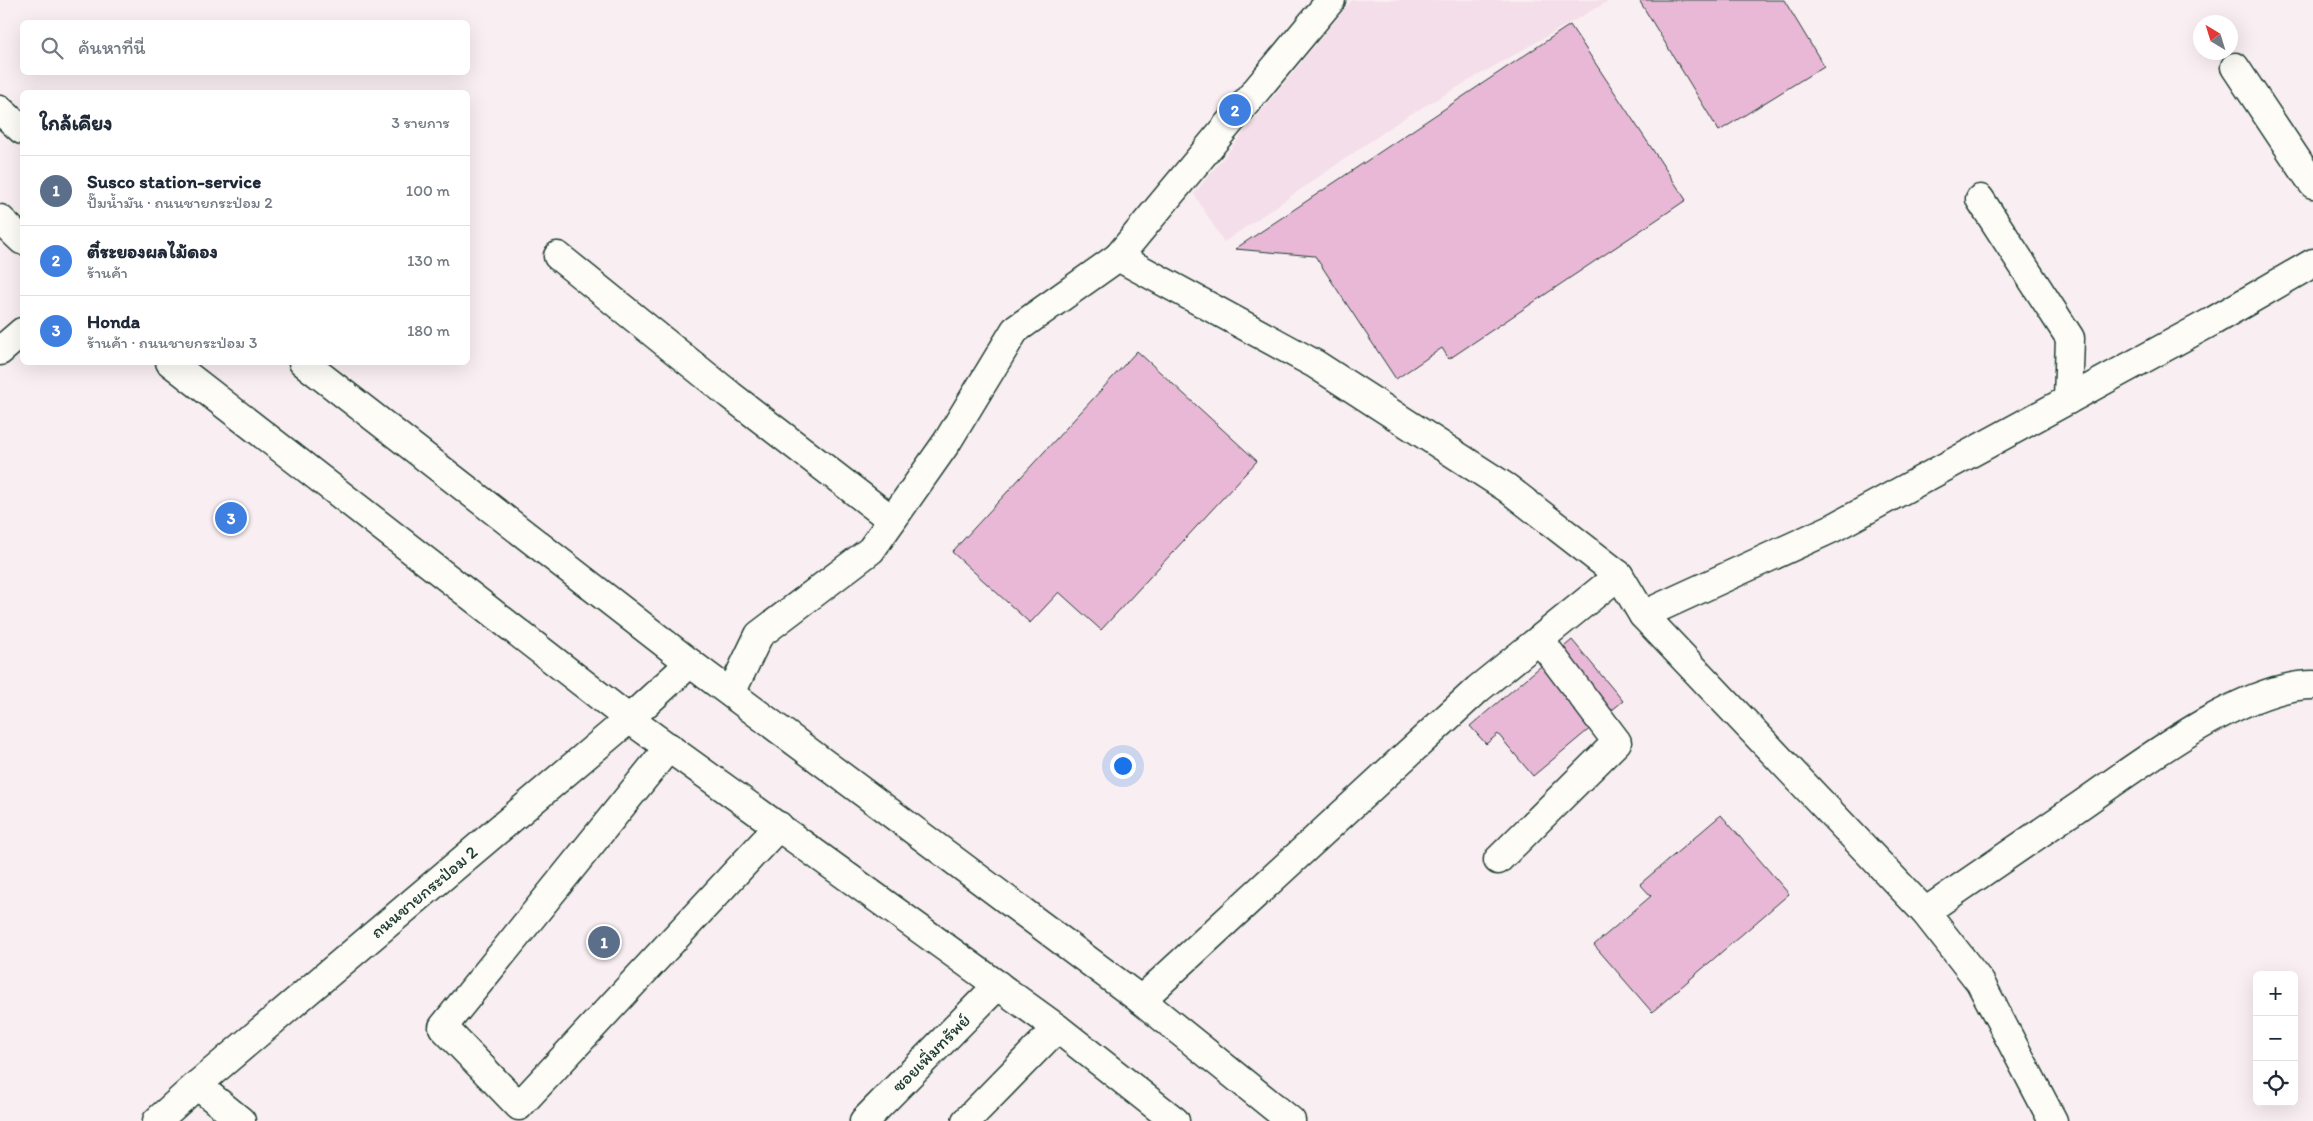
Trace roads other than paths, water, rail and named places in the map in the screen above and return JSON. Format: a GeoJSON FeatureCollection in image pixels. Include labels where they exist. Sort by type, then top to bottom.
{"type":"FeatureCollection","features":[{"type":"Feature","properties":{"kind":"street"},"geometry":{"type":"LineString","coordinates":[[731,693],[758,635],[870,550],[947,442],[1014,330],[1118,257],[1331,0]]}},
{"type":"Feature","properties":{"kind":"street"},"geometry":{"type":"LineString","coordinates":[[2235,68],[2313,184]]}},
{"type":"Feature","properties":{"kind":"street"},"geometry":{"type":"LineString","coordinates":[[0,110],[20,128]]}},
{"type":"Feature","properties":{"kind":"street"},"geometry":{"type":"LineString","coordinates":[[1980,199],[2070,338],[2068,400]]}},
{"type":"Feature","properties":{"kind":"street"},"geometry":{"type":"LineString","coordinates":[[0,220],[20,238]]}},
{"type":"Feature","properties":{"kind":"street"},"geometry":{"type":"LineString","coordinates":[[558,256],[730,395],[892,520]]}},
{"type":"Feature","properties":{"kind":"street"},"geometry":{"type":"LineString","coordinates":[[1118,257],[1315,364],[1507,488],[1619,575],[1643,616],[1925,912],[1980,982],[2053,1121]]}},
{"type":"Feature","properties":{"kind":"street"},"geometry":{"type":"LineString","coordinates":[[1643,616],[1833,528],[2068,400],[2313,263]]}},
{"type":"Feature","properties":{"kind":"street"},"geometry":{"type":"LineString","coordinates":[[0,351],[20,334]]}},
{"type":"Feature","properties":{"kind":"street"},"geometry":{"type":"LineString","coordinates":[[174,365],[629,718],[1057,1028],[1175,1121]]}},
{"type":"Feature","properties":{"kind":"street"},"geometry":{"type":"LineString","coordinates":[[307,365],[690,663],[1141,1000],[1290,1121]]}},
{"type":"Feature","properties":{"kind":"street"},"geometry":{"type":"LineString","coordinates":[[1141,1000],[1478,689],[1619,575]]}},
{"type":"Feature","properties":{"kind":"street"},"geometry":{"type":"LineString","coordinates":[[1498,860],[1617,742],[1540,640]]}},
{"type":"Feature","properties":{"kind":"street","name":"ถนนชายกระป่อม 2"},"geometry":{"type":"LineString","coordinates":[[157,1121],[629,718],[690,663]]}},
{"type":"Feature","properties":{"kind":"street"},"geometry":{"type":"LineString","coordinates":[[1925,912],[2165,747],[2247,700],[2303,685],[2313,685]]}},
{"type":"Feature","properties":{"kind":"street"},"geometry":{"type":"LineString","coordinates":[[668,747],[443,1027],[519,1106],[778,826]]}},
{"type":"Feature","properties":{"kind":"street","name":"ซอยเพิ่มทรัพย์"},"geometry":{"type":"LineString","coordinates":[[864,1121],[998,985]]}},
{"type":"Feature","properties":{"kind":"street"},"geometry":{"type":"LineString","coordinates":[[966,1121],[1057,1028]]}},
{"type":"Feature","properties":{"kind":"street"},"geometry":{"type":"LineString","coordinates":[[197,1085],[241,1121]]}},
{"type":"Feature","properties":{"kind":"place","name":"ตี๋ระยองผลไม้ดอง"},"geometry":{"type":"Point","coordinates":[1235,110]}},
{"type":"Feature","properties":{"kind":"place","name":"Honda"},"geometry":{"type":"Point","coordinates":[231,518]}},
{"type":"Feature","properties":{"kind":"place","name":"Susco station-service"},"geometry":{"type":"Point","coordinates":[604,942]}}]}
